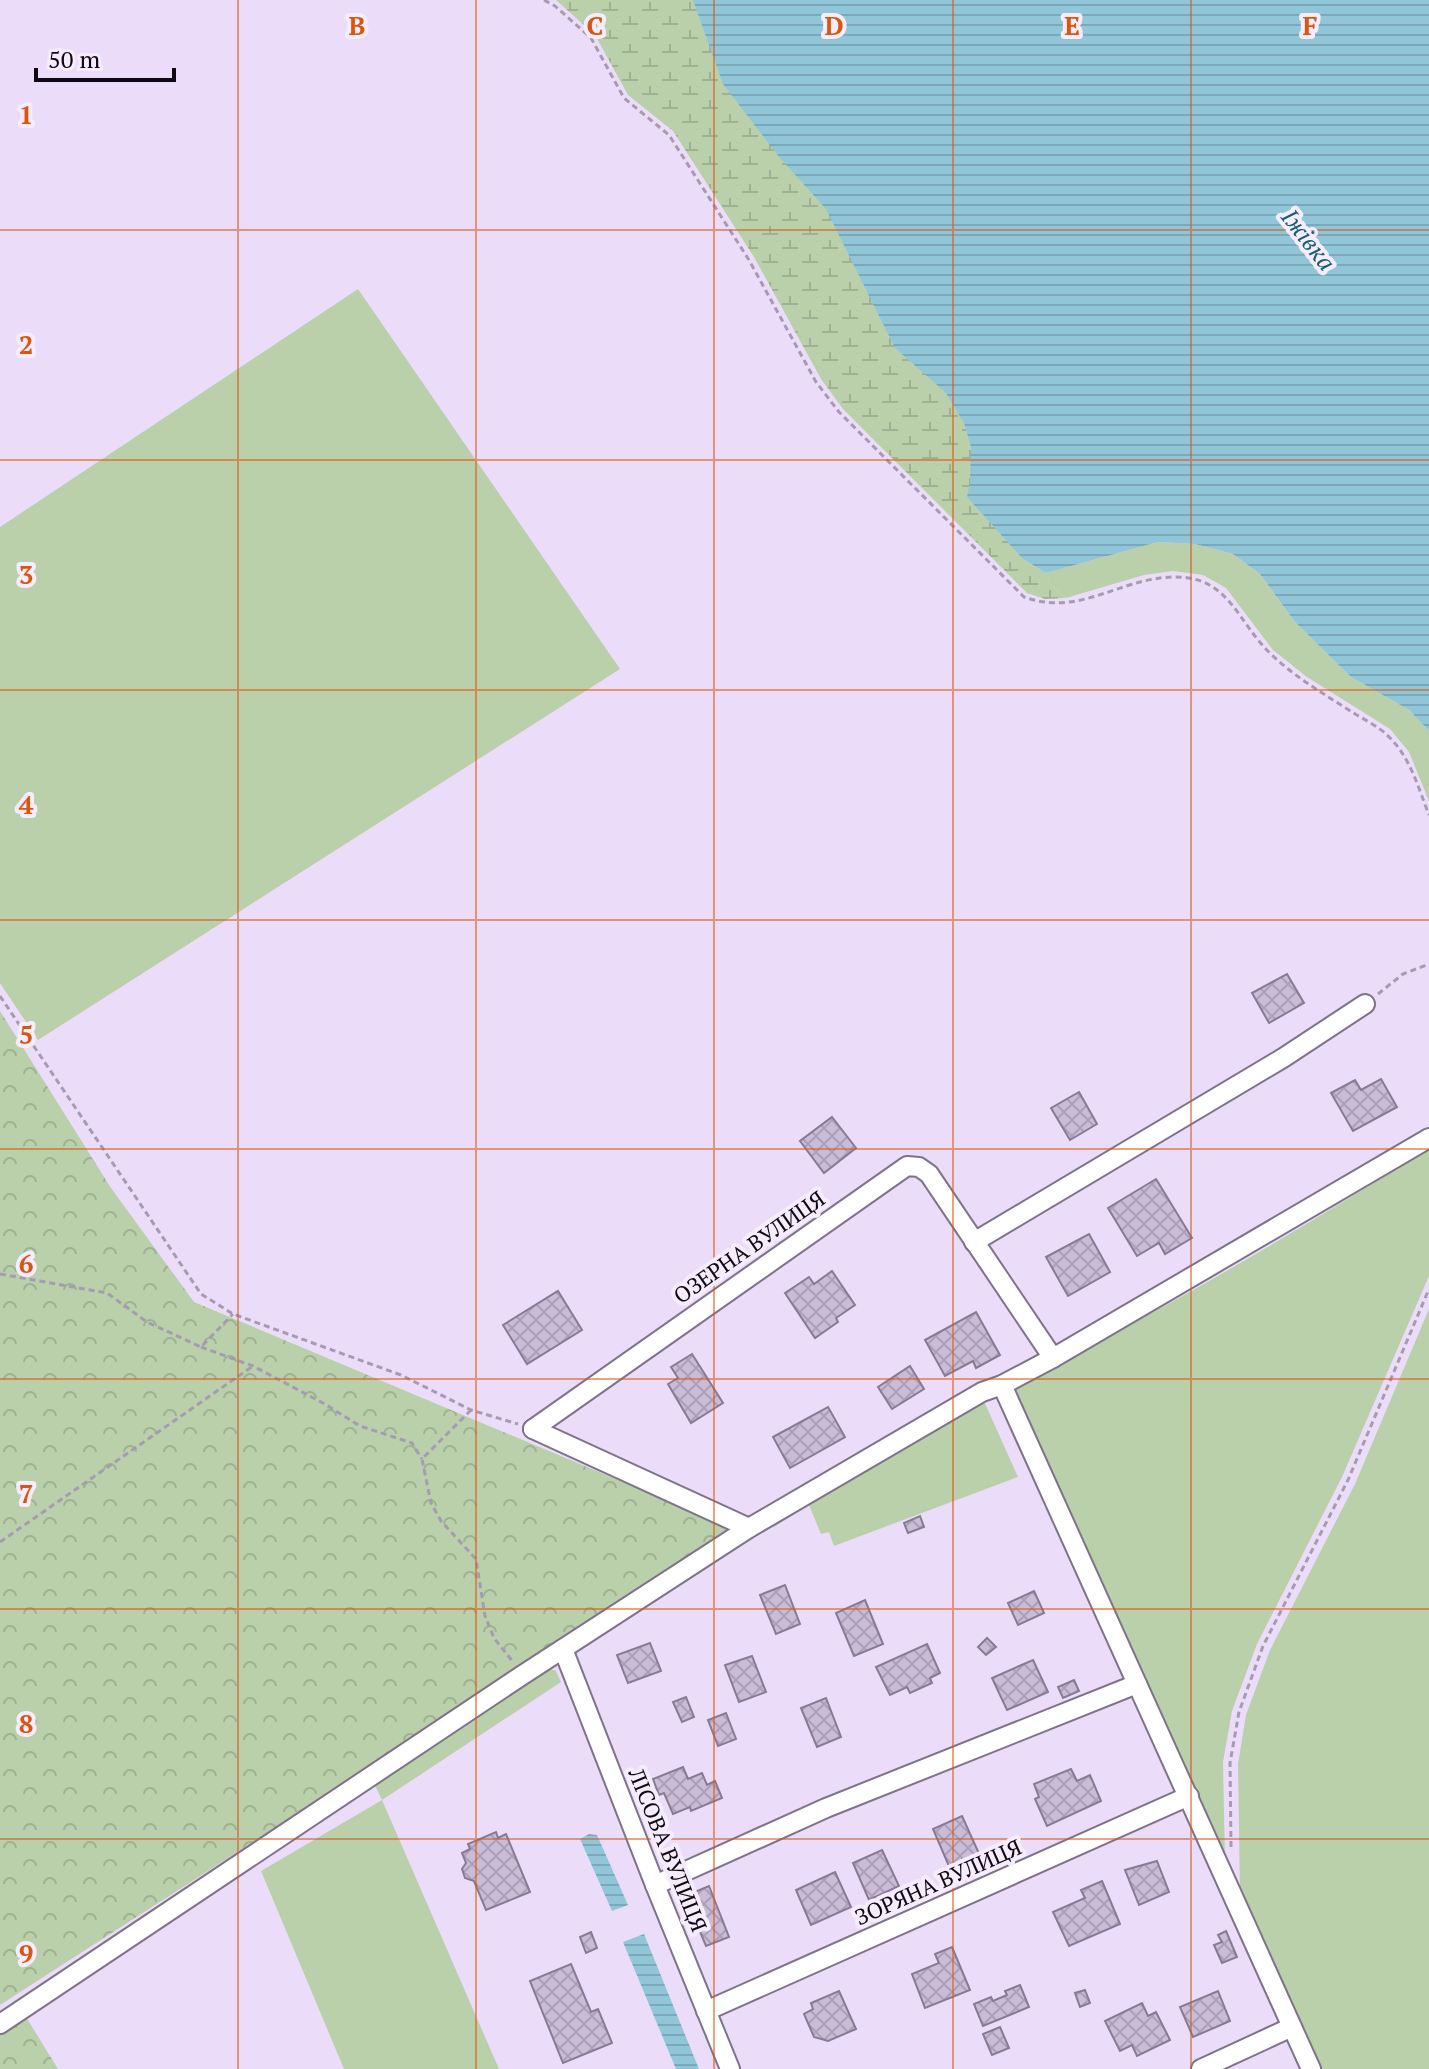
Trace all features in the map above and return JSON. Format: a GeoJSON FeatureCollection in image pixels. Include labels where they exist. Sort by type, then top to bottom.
{"type":"FeatureCollection","features":[{"type":"Feature","properties":{"kind":"street"},"geometry":{"type":"LineString","coordinates":[[974,1242],[1283,1058],[1365,1004]]}},
{"type":"Feature","properties":{"kind":"street"},"geometry":{"type":"LineString","coordinates":[[0,2024],[521,1676],[749,1528],[982,1392],[1053,1358],[1429,1138]]}},
{"type":"Feature","properties":{"kind":"street","name":"ОЗЕРНА ВУЛИЦЯ"},"geometry":{"type":"LineString","coordinates":[[533,1429],[907,1166],[919,1167],[929,1174],[1053,1358]]}},
{"type":"Feature","properties":{"kind":"street"},"geometry":{"type":"LineString","coordinates":[[1002,1385],[1311,2069]]}},
{"type":"Feature","properties":{"kind":"street"},"geometry":{"type":"LineString","coordinates":[[533,1429],[749,1528]]}},
{"type":"Feature","properties":{"kind":"street","name":"ЛІСОВА ВУЛИЦЯ"},"geometry":{"type":"LineString","coordinates":[[563,1649],[730,2069]]}},
{"type":"Feature","properties":{"kind":"street"},"geometry":{"type":"LineString","coordinates":[[655,1885],[826,1808],[1137,1684]]}},
{"type":"Feature","properties":{"kind":"street","name":"ЗОРЯНА ВУЛИЦЯ"},"geometry":{"type":"LineString","coordinates":[[706,2011],[1189,1796]]}},
{"type":"Feature","properties":{"kind":"street"},"geometry":{"type":"LineString","coordinates":[[1201,2069],[1292,2027]]}},
{"type":"Feature","properties":{"kind":"path"},"geometry":{"type":"LineString","coordinates":[[544,0],[591,38],[624,98],[669,135],[749,260],[816,382],[839,412],[1024,597],[1044,604],[1067,604],[1145,581],[1173,577],[1201,580],[1222,592],[1270,653],[1292,672],[1386,733],[1405,755],[1429,815]]}},
{"type":"Feature","properties":{"kind":"path"},"geometry":{"type":"LineString","coordinates":[[1365,1004],[1403,974],[1429,964]]}},
{"type":"Feature","properties":{"kind":"path"},"geometry":{"type":"LineString","coordinates":[[0,996],[201,1294],[233,1314],[401,1375],[471,1410],[533,1429]]}},
{"type":"Feature","properties":{"kind":"path"},"geometry":{"type":"LineString","coordinates":[[0,1274],[107,1293],[147,1322],[253,1366],[360,1426],[412,1443],[422,1459],[431,1503],[441,1521],[476,1559],[485,1616],[494,1638],[521,1676]]}},
{"type":"Feature","properties":{"kind":"path"},"geometry":{"type":"LineString","coordinates":[[1231,1850],[1230,1763],[1239,1712],[1263,1646],[1348,1480],[1429,1289]]}},
{"type":"Feature","properties":{"kind":"path"},"geometry":{"type":"LineString","coordinates":[[201,1347],[233,1314]]}},
{"type":"Feature","properties":{"kind":"path"},"geometry":{"type":"LineString","coordinates":[[0,1542],[253,1366]]}},
{"type":"Feature","properties":{"kind":"path"},"geometry":{"type":"LineString","coordinates":[[422,1459],[471,1410]]}},
{"type":"Feature","properties":{"kind":"green space"},"geometry":{"type":"Polygon","coordinates":[[[556,0],[775,0],[861,151],[1023,559],[1046,573],[1051,585],[1066,598],[1045,599],[1027,593],[843,409],[821,379],[754,257],[673,131],[628,95],[595,35],[556,0]]]}},
{"type":"Feature","properties":{"kind":"green space"},"geometry":{"type":"Polygon","coordinates":[[[358,289],[620,669],[38,1040],[0,983],[0,527],[358,289]]]}},
{"type":"Feature","properties":{"kind":"green space"},"geometry":{"type":"Polygon","coordinates":[[[1158,542],[1195,544],[1233,554],[1260,574],[1295,622],[1351,677],[1409,710],[1429,731],[1429,801],[1409,752],[1390,729],[1307,677],[1273,650],[1226,588],[1203,575],[1173,571],[1144,575],[1066,598],[1051,585],[1046,573],[1158,542]]]}},
{"type":"Feature","properties":{"kind":"green space"},"geometry":{"type":"Polygon","coordinates":[[[0,1011],[111,1188],[194,1302],[737,1530],[0,2005],[0,1011]]]}},
{"type":"Feature","properties":{"kind":"green space"},"geometry":{"type":"Polygon","coordinates":[[[1429,1148],[1429,1276],[1342,1477],[1257,1644],[1232,1711],[1223,1762],[1225,1861],[1011,1387],[1223,1273],[1429,1148]]]}},
{"type":"Feature","properties":{"kind":"green space"},"geometry":{"type":"Polygon","coordinates":[[[1429,1309],[1429,2069],[1319,2069],[1240,1894],[1238,1764],[1246,1715],[1270,1650],[1355,1484],[1429,1309]]]}},
{"type":"Feature","properties":{"kind":"green space"},"geometry":{"type":"Polygon","coordinates":[[[983,1399],[1018,1477],[834,1546],[829,1532],[821,1534],[809,1505],[774,1527],[772,1524],[983,1399]]]}},
{"type":"Feature","properties":{"kind":"green space"},"geometry":{"type":"Polygon","coordinates":[[[548,1668],[556,1671],[561,1682],[382,1800],[374,1783],[548,1668]]]}},
{"type":"Feature","properties":{"kind":"green space"},"geometry":{"type":"Polygon","coordinates":[[[382,1800],[499,2069],[344,2069],[261,1871],[382,1800]]]}},
{"type":"Feature","properties":{"kind":"green space"},"geometry":{"type":"Polygon","coordinates":[[[26,2017],[58,2069],[0,2069],[0,2034],[26,2017]]]}},
{"type":"Feature","properties":{"kind":"water","name":"Іжівка"},"geometry":{"type":"Polygon","coordinates":[[[693,0],[1429,0],[1429,731],[1409,710],[1351,677],[1295,622],[1260,574],[1233,554],[1195,544],[1158,542],[1046,573],[1023,559],[967,497],[971,447],[964,423],[946,393],[895,348],[826,209],[780,158],[723,84],[693,0]]]}},
{"type":"Feature","properties":{"kind":"water"},"geometry":{"type":"Polygon","coordinates":[[[589,1834],[597,1835],[628,1905],[612,1911],[580,1839],[589,1834]]]}},
{"type":"Feature","properties":{"kind":"water"},"geometry":{"type":"Polygon","coordinates":[[[644,1934],[699,2069],[676,2069],[623,1942],[644,1934]]]}},
{"type":"Feature","properties":{"kind":"building"},"geometry":{"type":"Polygon","coordinates":[[[1287,974],[1304,1003],[1269,1023],[1252,993],[1287,974]]]}},
{"type":"Feature","properties":{"kind":"building"},"geometry":{"type":"Polygon","coordinates":[[[1381,1079],[1397,1107],[1353,1131],[1331,1093],[1355,1080],[1361,1090],[1381,1079]]]}},
{"type":"Feature","properties":{"kind":"building"},"geometry":{"type":"Polygon","coordinates":[[[1079,1092],[1097,1124],[1070,1140],[1051,1108],[1079,1092]]]}},
{"type":"Feature","properties":{"kind":"building"},"geometry":{"type":"Polygon","coordinates":[[[832,1117],[856,1148],[824,1173],[800,1141],[832,1117]]]}},
{"type":"Feature","properties":{"kind":"building"},"geometry":{"type":"Polygon","coordinates":[[[1156,1179],[1192,1238],[1165,1254],[1159,1243],[1137,1256],[1108,1208],[1156,1179]]]}},
{"type":"Feature","properties":{"kind":"building"},"geometry":{"type":"Polygon","coordinates":[[[1089,1234],[1110,1272],[1068,1296],[1046,1257],[1089,1234]]]}},
{"type":"Feature","properties":{"kind":"building"},"geometry":{"type":"Polygon","coordinates":[[[832,1271],[855,1305],[815,1338],[785,1293],[809,1277],[814,1284],[832,1271]]]}},
{"type":"Feature","properties":{"kind":"building"},"geometry":{"type":"Polygon","coordinates":[[[558,1291],[582,1330],[527,1364],[503,1325],[558,1291]]]}},
{"type":"Feature","properties":{"kind":"building"},"geometry":{"type":"Polygon","coordinates":[[[976,1312],[1000,1355],[976,1368],[973,1361],[945,1376],[925,1340],[976,1312]]]}},
{"type":"Feature","properties":{"kind":"building"},"geometry":{"type":"Polygon","coordinates":[[[692,1354],[723,1403],[691,1423],[668,1384],[678,1378],[671,1367],[692,1354]]]}},
{"type":"Feature","properties":{"kind":"building"},"geometry":{"type":"Polygon","coordinates":[[[910,1366],[924,1389],[892,1409],[878,1387],[910,1366]]]}},
{"type":"Feature","properties":{"kind":"building"},"geometry":{"type":"Polygon","coordinates":[[[828,1407],[845,1437],[790,1468],[773,1437],[828,1407]]]}},
{"type":"Feature","properties":{"kind":"building"},"geometry":{"type":"Polygon","coordinates":[[[920,1516],[924,1527],[908,1533],[904,1523],[920,1516]]]}},
{"type":"Feature","properties":{"kind":"building"},"geometry":{"type":"Polygon","coordinates":[[[785,1585],[800,1624],[776,1634],[760,1595],[785,1585]]]}},
{"type":"Feature","properties":{"kind":"building"},"geometry":{"type":"Polygon","coordinates":[[[1034,1591],[1044,1613],[1018,1625],[1008,1603],[1034,1591]]]}},
{"type":"Feature","properties":{"kind":"building"},"geometry":{"type":"Polygon","coordinates":[[[865,1600],[883,1644],[854,1656],[836,1613],[865,1600]]]}},
{"type":"Feature","properties":{"kind":"building"},"geometry":{"type":"Polygon","coordinates":[[[987,1638],[996,1647],[986,1655],[978,1647],[987,1638]]]}},
{"type":"Feature","properties":{"kind":"building"},"geometry":{"type":"Polygon","coordinates":[[[650,1643],[661,1671],[628,1683],[617,1655],[650,1643]]]}},
{"type":"Feature","properties":{"kind":"building"},"geometry":{"type":"Polygon","coordinates":[[[927,1644],[940,1673],[930,1678],[932,1683],[910,1693],[907,1687],[890,1695],[876,1667],[927,1644]]]}},
{"type":"Feature","properties":{"kind":"building"},"geometry":{"type":"Polygon","coordinates":[[[752,1656],[766,1692],[739,1702],[725,1665],[752,1656]]]}},
{"type":"Feature","properties":{"kind":"building"},"geometry":{"type":"Polygon","coordinates":[[[1033,1660],[1048,1692],[1007,1710],[992,1678],[1033,1660]]]}},
{"type":"Feature","properties":{"kind":"building"},"geometry":{"type":"Polygon","coordinates":[[[1074,1680],[1079,1691],[1063,1698],[1058,1687],[1074,1680]]]}},
{"type":"Feature","properties":{"kind":"building"},"geometry":{"type":"Polygon","coordinates":[[[686,1697],[694,1717],[682,1722],[673,1702],[686,1697]]]}},
{"type":"Feature","properties":{"kind":"building"},"geometry":{"type":"Polygon","coordinates":[[[826,1698],[841,1737],[817,1747],[801,1708],[826,1698]]]}},
{"type":"Feature","properties":{"kind":"building"},"geometry":{"type":"Polygon","coordinates":[[[726,1713],[736,1739],[718,1746],[708,1720],[726,1713]]]}},
{"type":"Feature","properties":{"kind":"building"},"geometry":{"type":"Polygon","coordinates":[[[683,1767],[688,1779],[702,1773],[707,1785],[715,1781],[722,1798],[691,1811],[690,1807],[673,1814],[664,1793],[659,1795],[653,1779],[683,1767]]]}},
{"type":"Feature","properties":{"kind":"building"},"geometry":{"type":"Polygon","coordinates":[[[1071,1769],[1077,1781],[1090,1775],[1101,1801],[1047,1826],[1035,1799],[1039,1797],[1034,1784],[1071,1769]]]}},
{"type":"Feature","properties":{"kind":"building"},"geometry":{"type":"Polygon","coordinates":[[[962,1816],[981,1858],[951,1871],[933,1829],[962,1816]]]}},
{"type":"Feature","properties":{"kind":"building"},"geometry":{"type":"Polygon","coordinates":[[[496,1832],[498,1838],[506,1834],[530,1892],[486,1910],[474,1881],[465,1878],[462,1869],[466,1863],[462,1853],[470,1849],[468,1844],[496,1832]]]}},
{"type":"Feature","properties":{"kind":"building"},"geometry":{"type":"Polygon","coordinates":[[[882,1850],[899,1886],[869,1900],[853,1863],[882,1850]]]}},
{"type":"Feature","properties":{"kind":"building"},"geometry":{"type":"Polygon","coordinates":[[[1157,1861],[1169,1892],[1139,1905],[1125,1870],[1157,1861]]]}},
{"type":"Feature","properties":{"kind":"building"},"geometry":{"type":"Polygon","coordinates":[[[835,1872],[851,1907],[811,1925],[796,1890],[835,1872]]]}},
{"type":"Feature","properties":{"kind":"building"},"geometry":{"type":"Polygon","coordinates":[[[1102,1881],[1120,1924],[1069,1946],[1053,1912],[1085,1898],[1081,1890],[1102,1881]]]}},
{"type":"Feature","properties":{"kind":"building"},"geometry":{"type":"Polygon","coordinates":[[[709,1886],[729,1937],[706,1946],[685,1896],[709,1886]]]}},
{"type":"Feature","properties":{"kind":"building"},"geometry":{"type":"Polygon","coordinates":[[[1226,1931],[1237,1957],[1222,1963],[1214,1945],[1222,1942],[1218,1935],[1226,1931]]]}},
{"type":"Feature","properties":{"kind":"building"},"geometry":{"type":"Polygon","coordinates":[[[591,1932],[597,1948],[586,1953],[580,1937],[591,1932]]]}},
{"type":"Feature","properties":{"kind":"building"},"geometry":{"type":"Polygon","coordinates":[[[952,1947],[970,1990],[925,2008],[912,1974],[939,1963],[935,1954],[952,1947]]]}},
{"type":"Feature","properties":{"kind":"building"},"geometry":{"type":"Polygon","coordinates":[[[571,1964],[591,2012],[598,2009],[612,2043],[563,2063],[530,1981],[571,1964]]]}},
{"type":"Feature","properties":{"kind":"building"},"geometry":{"type":"Polygon","coordinates":[[[1020,1985],[1029,2007],[983,2026],[974,2004],[991,1997],[993,2001],[1007,1995],[1005,1991],[1020,1985]]]}},
{"type":"Feature","properties":{"kind":"building"},"geometry":{"type":"Polygon","coordinates":[[[1085,1990],[1090,2003],[1080,2007],[1075,1993],[1085,1990]]]}},
{"type":"Feature","properties":{"kind":"building"},"geometry":{"type":"Polygon","coordinates":[[[839,1991],[856,2029],[828,2041],[814,2037],[804,2014],[813,2009],[811,2003],[839,1991]]]}},
{"type":"Feature","properties":{"kind":"building"},"geometry":{"type":"Polygon","coordinates":[[[1218,1991],[1230,2021],[1193,2037],[1180,2007],[1218,1991]]]}},
{"type":"Feature","properties":{"kind":"building"},"geometry":{"type":"Polygon","coordinates":[[[1142,2003],[1148,2016],[1156,2012],[1170,2040],[1137,2056],[1132,2045],[1120,2051],[1105,2021],[1142,2003]]]}},
{"type":"Feature","properties":{"kind":"building"},"geometry":{"type":"Polygon","coordinates":[[[1000,2027],[1009,2048],[992,2055],[983,2034],[1000,2027]]]}}]}
